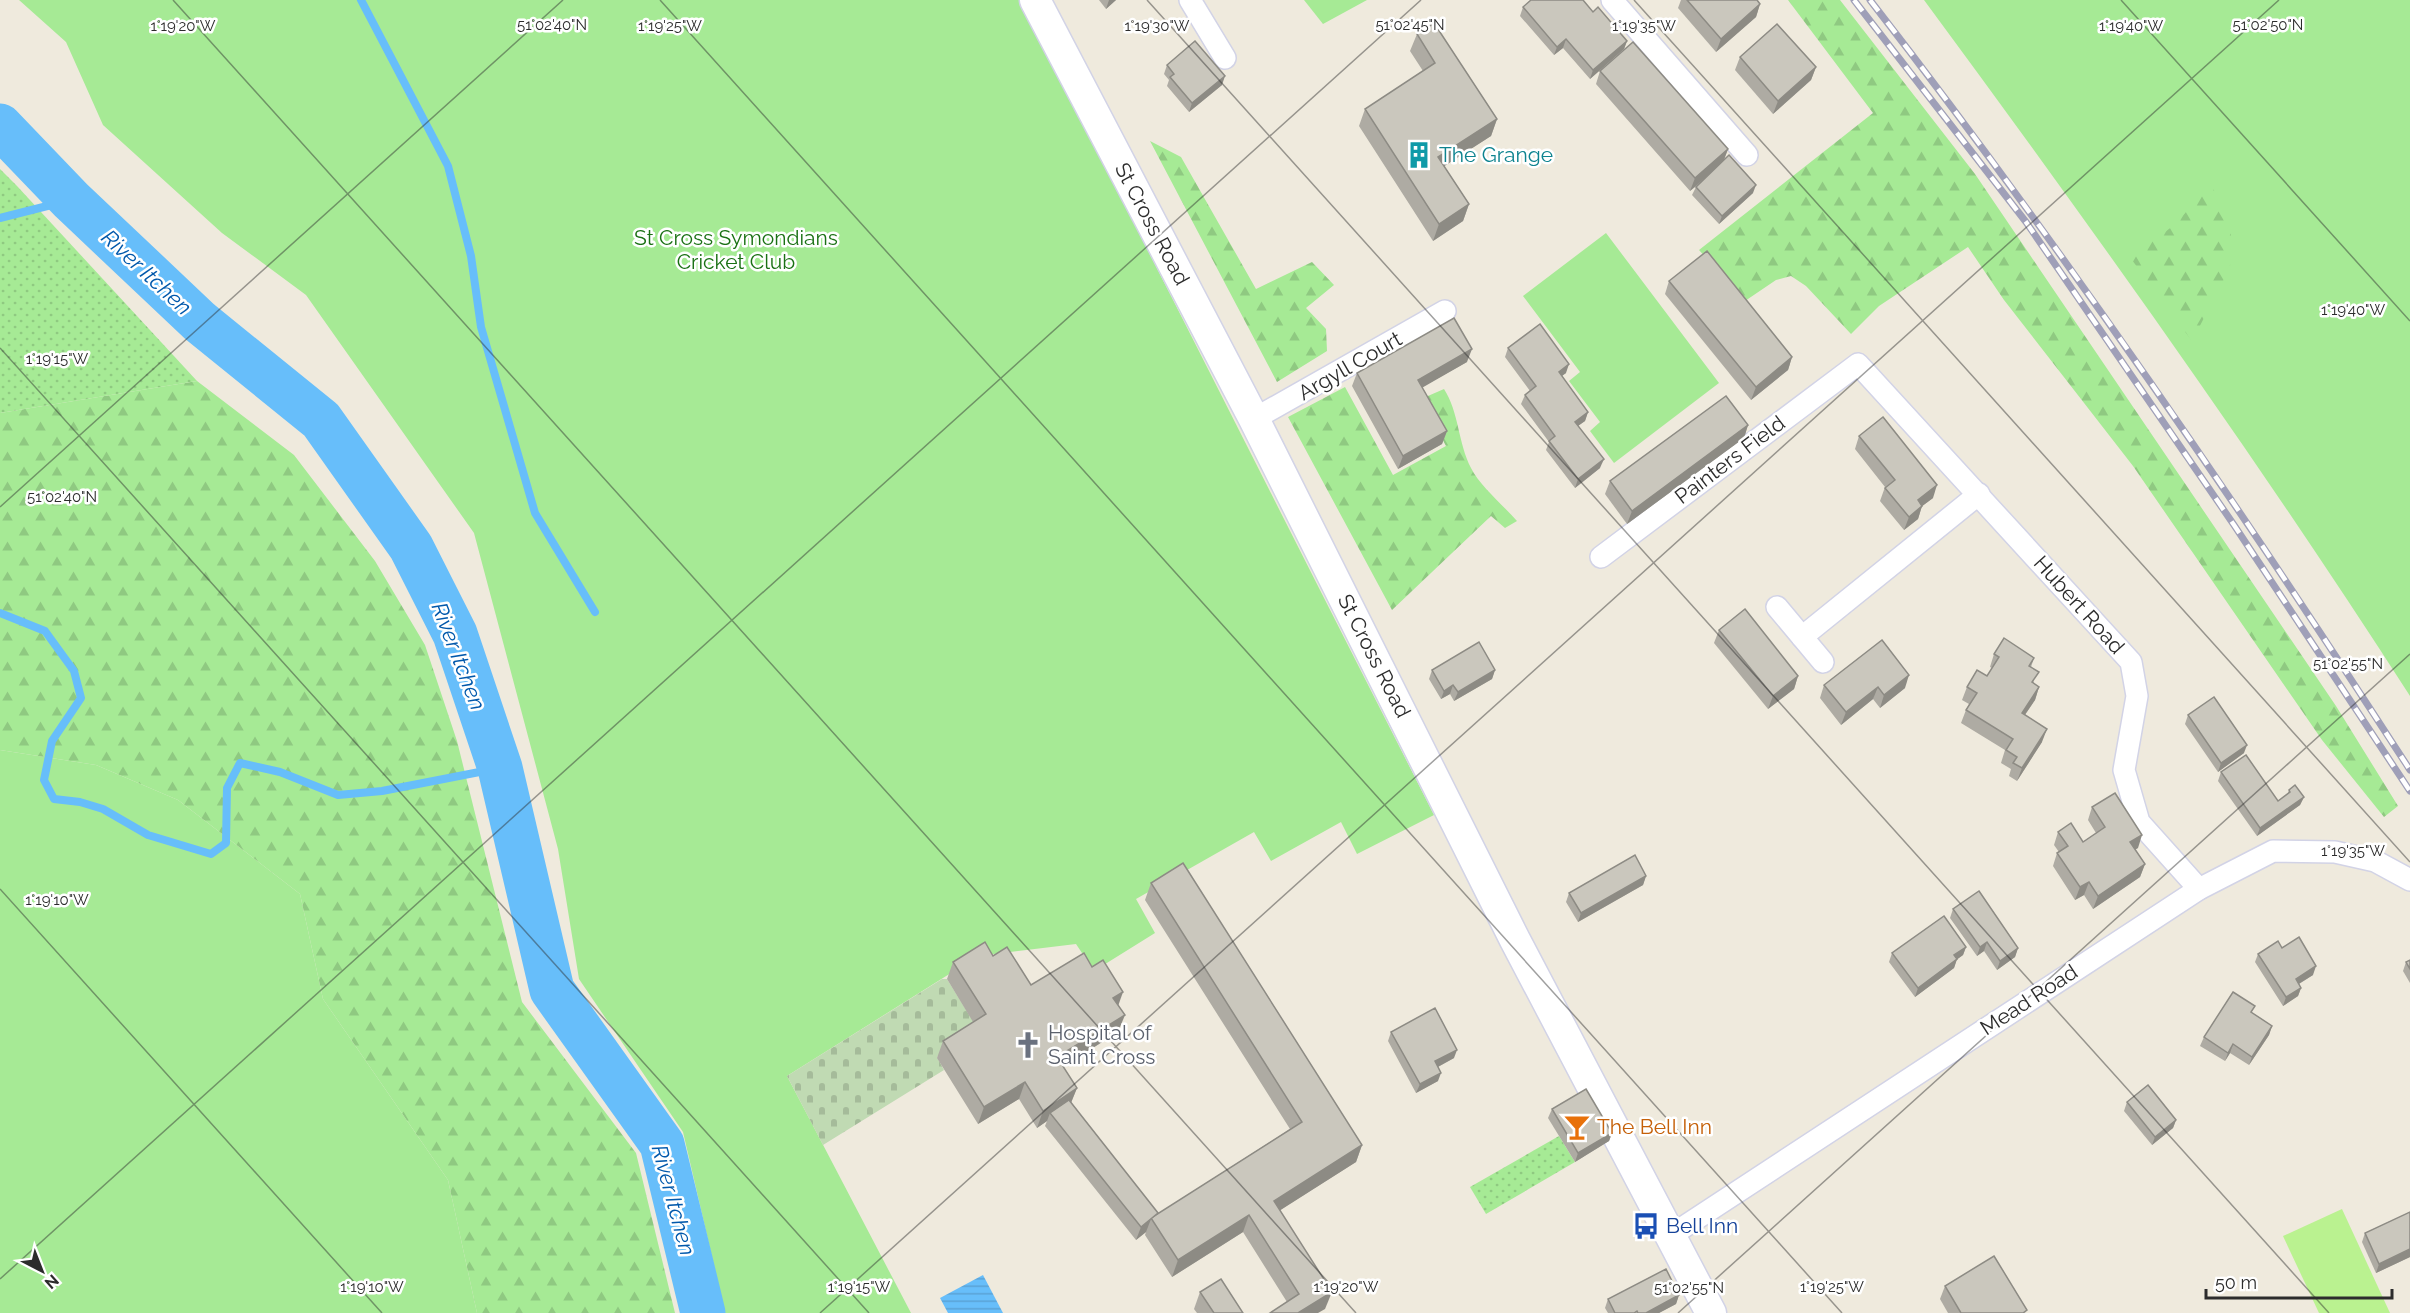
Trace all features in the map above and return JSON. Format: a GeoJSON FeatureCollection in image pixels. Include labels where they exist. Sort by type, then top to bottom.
{"type":"FeatureCollection","features":[{"type":"Feature","properties":{"kind":"main road","name":"St Cross Road"},"geometry":{"type":"LineString","coordinates":[[1035,0],[1254,419],[1515,940],[1711,1313]]}},
{"type":"Feature","properties":{"kind":"street"},"geometry":{"type":"LineString","coordinates":[[1190,0],[1225,58]]}},
{"type":"Feature","properties":{"kind":"street"},"geometry":{"type":"LineString","coordinates":[[1612,0],[1747,155]]}},
{"type":"Feature","properties":{"kind":"street","name":"Argyll Court"},"geometry":{"type":"LineString","coordinates":[[1254,419],[1445,311]]}},
{"type":"Feature","properties":{"kind":"street","name":"Hubert Road"},"geometry":{"type":"LineString","coordinates":[[1858,364],[2131,662],[2137,696],[2124,770],[2139,822],[2199,889]]}},
{"type":"Feature","properties":{"kind":"street","name":"Painters Field"},"geometry":{"type":"LineString","coordinates":[[1601,556],[1858,364]]}},
{"type":"Feature","properties":{"kind":"street"},"geometry":{"type":"LineString","coordinates":[[1802,637],[1979,494]]}},
{"type":"Feature","properties":{"kind":"street"},"geometry":{"type":"LineString","coordinates":[[1777,607],[1823,662]]}},
{"type":"Feature","properties":{"kind":"street","name":"Mead Road"},"geometry":{"type":"LineString","coordinates":[[1670,1236],[2199,889],[2273,851],[2335,852],[2375,861],[2410,880]]}},
{"type":"Feature","properties":{"kind":"green space","name":"St Cross Symondians Cricket Club"},"geometry":{"type":"Polygon","coordinates":[[[19,0],[1021,0],[1434,815],[1357,854],[1341,822],[1271,861],[1254,832],[1136,899],[1155,933],[1094,971],[1076,944],[978,956],[787,1076],[911,1313],[725,1313],[683,1132],[579,979],[558,849],[474,533],[306,295],[222,233],[103,125],[66,42],[19,0]]]}},
{"type":"Feature","properties":{"kind":"green space"},"geometry":{"type":"Polygon","coordinates":[[[1304,0],[1367,0],[1323,24],[1304,0]]]}},
{"type":"Feature","properties":{"kind":"green space"},"geometry":{"type":"Polygon","coordinates":[[[1788,0],[1840,0],[1975,174],[2336,706],[2398,806],[2384,817],[2322,740],[2133,466],[2004,300],[1968,247],[1879,306],[1851,334],[1806,286],[1791,276],[1776,280],[1745,301],[1699,250],[1873,113],[1788,0]]]}},
{"type":"Feature","properties":{"kind":"green space"},"geometry":{"type":"Polygon","coordinates":[[[1924,0],[2410,0],[2410,696],[2293,519],[2173,344],[1924,0]]]}},
{"type":"Feature","properties":{"kind":"green space"},"geometry":{"type":"Polygon","coordinates":[[[1150,141],[1181,157],[1256,289],[1312,262],[1334,285],[1306,308],[1326,329],[1327,351],[1277,382],[1150,141]]]}},
{"type":"Feature","properties":{"kind":"green space"},"geometry":{"type":"Polygon","coordinates":[[[0,169],[17,186],[197,381],[0,413],[0,169]]]}},
{"type":"Feature","properties":{"kind":"green space"},"geometry":{"type":"Polygon","coordinates":[[[2210,175],[2219,209],[2231,234],[2230,268],[2192,341],[2129,256],[2122,240],[2150,240],[2170,229],[2186,212],[2210,175]]]}},
{"type":"Feature","properties":{"kind":"green space"},"geometry":{"type":"Polygon","coordinates":[[[1606,233],[1719,383],[1614,463],[1590,431],[1600,422],[1569,381],[1580,372],[1523,296],[1606,233]]]}},
{"type":"Feature","properties":{"kind":"green space"},"geometry":{"type":"Polygon","coordinates":[[[197,381],[294,455],[375,561],[425,645],[457,741],[522,1002],[636,1153],[675,1313],[477,1313],[448,1180],[323,999],[300,894],[178,800],[96,765],[0,750],[0,413],[197,381]]]}},
{"type":"Feature","properties":{"kind":"green space"},"geometry":{"type":"Polygon","coordinates":[[[1345,387],[1393,475],[1446,446],[1421,399],[1444,389],[1453,408],[1463,448],[1471,468],[1517,521],[1505,528],[1491,516],[1392,610],[1288,417],[1345,387]]]}},
{"type":"Feature","properties":{"kind":"green space"},"geometry":{"type":"Polygon","coordinates":[[[0,750],[96,765],[178,800],[300,894],[323,999],[448,1180],[477,1313],[0,1313],[0,750]]]}},
{"type":"Feature","properties":{"kind":"green space"},"geometry":{"type":"Polygon","coordinates":[[[942,979],[947,979],[979,1031],[937,1057],[944,1070],[823,1145],[787,1076],[942,979]]]}},
{"type":"Feature","properties":{"kind":"green space"},"geometry":{"type":"Polygon","coordinates":[[[1559,1136],[1575,1162],[1486,1214],[1470,1187],[1559,1136]]]}},
{"type":"Feature","properties":{"kind":"green space"},"geometry":{"type":"Polygon","coordinates":[[[2342,1209],[2390,1313],[2319,1313],[2283,1236],[2342,1209]]]}},
{"type":"Feature","properties":{"kind":"water"},"geometry":{"type":"Polygon","coordinates":[[[983,1275],[1003,1313],[948,1313],[940,1298],[983,1275]]]}},
{"type":"Feature","properties":{"kind":"building"},"geometry":{"type":"Polygon","coordinates":[[[1531,0],[1583,0],[1593,12],[1598,7],[1627,41],[1593,70],[1566,39],[1557,47],[1523,7],[1531,0]]]}},
{"type":"Feature","properties":{"kind":"building"},"geometry":{"type":"Polygon","coordinates":[[[1687,0],[1757,0],[1760,4],[1721,39],[1687,0]]]}},
{"type":"Feature","properties":{"kind":"building","name":"The Grange"},"geometry":{"type":"Polygon","coordinates":[[[1434,23],[1497,119],[1438,157],[1469,204],[1439,224],[1365,109],[1435,63],[1417,34],[1434,23]]]}},
{"type":"Feature","properties":{"kind":"building"},"geometry":{"type":"Polygon","coordinates":[[[1777,24],[1816,67],[1778,101],[1740,57],[1777,24]]]}},
{"type":"Feature","properties":{"kind":"building"},"geometry":{"type":"Polygon","coordinates":[[[1195,41],[1225,76],[1192,103],[1170,77],[1174,74],[1167,65],[1195,41]]]}},
{"type":"Feature","properties":{"kind":"building"},"geometry":{"type":"Polygon","coordinates":[[[1633,42],[1728,149],[1695,178],[1600,71],[1633,42]]]}},
{"type":"Feature","properties":{"kind":"building"},"geometry":{"type":"Polygon","coordinates":[[[1729,155],[1756,185],[1722,216],[1696,187],[1729,155]]]}},
{"type":"Feature","properties":{"kind":"building"},"geometry":{"type":"Polygon","coordinates":[[[1707,251],[1792,357],[1756,387],[1669,281],[1707,251]]]}},
{"type":"Feature","properties":{"kind":"building"},"geometry":{"type":"Polygon","coordinates":[[[1454,318],[1472,349],[1418,380],[1447,431],[1403,456],[1357,373],[1454,318]]]}},
{"type":"Feature","properties":{"kind":"building"},"geometry":{"type":"Polygon","coordinates":[[[1540,324],[1569,364],[1559,372],[1588,412],[1575,422],[1604,459],[1578,479],[1549,441],[1555,436],[1525,395],[1536,386],[1508,348],[1540,324]]]}},
{"type":"Feature","properties":{"kind":"building"},"geometry":{"type":"Polygon","coordinates":[[[1726,396],[1748,425],[1632,511],[1610,481],[1726,396]]]}},
{"type":"Feature","properties":{"kind":"building"},"geometry":{"type":"Polygon","coordinates":[[[1883,417],[1937,485],[1918,500],[1922,506],[1909,517],[1885,488],[1895,480],[1859,436],[1883,417]]]}},
{"type":"Feature","properties":{"kind":"building"},"geometry":{"type":"Polygon","coordinates":[[[1745,609],[1798,676],[1773,696],[1719,630],[1745,609]]]}},
{"type":"Feature","properties":{"kind":"building"},"geometry":{"type":"Polygon","coordinates":[[[2004,638],[2034,658],[2029,666],[2039,672],[2032,682],[2039,687],[2022,713],[2047,729],[2022,768],[2013,763],[2017,757],[2006,750],[2013,739],[1966,710],[1977,693],[1967,687],[1977,670],[1987,676],[1999,657],[1994,654],[2004,638]]]}},
{"type":"Feature","properties":{"kind":"building"},"geometry":{"type":"Polygon","coordinates":[[[1882,640],[1909,675],[1884,695],[1878,687],[1846,712],[1824,685],[1882,640]]]}},
{"type":"Feature","properties":{"kind":"building"},"geometry":{"type":"Polygon","coordinates":[[[1479,642],[1495,670],[1458,692],[1453,685],[1444,691],[1432,670],[1479,642]]]}},
{"type":"Feature","properties":{"kind":"building"},"geometry":{"type":"Polygon","coordinates":[[[2214,697],[2247,745],[2221,763],[2188,715],[2214,697]]]}},
{"type":"Feature","properties":{"kind":"building"},"geometry":{"type":"Polygon","coordinates":[[[2246,755],[2278,801],[2295,785],[2304,797],[2260,828],[2221,772],[2246,755]]]}},
{"type":"Feature","properties":{"kind":"building"},"geometry":{"type":"Polygon","coordinates":[[[2115,793],[2142,835],[2130,842],[2145,864],[2098,896],[2089,882],[2080,887],[2057,853],[2068,846],[2058,832],[2071,823],[2083,842],[2105,827],[2092,807],[2115,793]]]}},
{"type":"Feature","properties":{"kind":"building"},"geometry":{"type":"Polygon","coordinates":[[[1635,855],[1646,876],[1581,913],[1569,893],[1635,855]]]}},
{"type":"Feature","properties":{"kind":"building"},"geometry":{"type":"Polygon","coordinates":[[[1183,863],[1362,1145],[1274,1201],[1332,1292],[1298,1313],[1270,1313],[1299,1294],[1249,1215],[1178,1260],[1151,1218],[1302,1122],[1151,883],[1183,863]]]}},
{"type":"Feature","properties":{"kind":"building"},"geometry":{"type":"Polygon","coordinates":[[[1979,891],[2018,948],[2000,961],[1987,942],[1980,947],[1953,909],[1979,891]]]}},
{"type":"Feature","properties":{"kind":"building"},"geometry":{"type":"Polygon","coordinates":[[[1944,916],[1966,947],[1954,955],[1957,959],[1918,988],[1892,953],[1944,916]]]}},
{"type":"Feature","properties":{"kind":"building"},"geometry":{"type":"Polygon","coordinates":[[[2299,937],[2316,966],[2296,979],[2301,988],[2286,997],[2258,954],[2278,941],[2282,948],[2299,937]]]}},
{"type":"Feature","properties":{"kind":"building","name":"Hospital of Saint Cross"},"geometry":{"type":"Polygon","coordinates":[[[985,942],[993,956],[1007,947],[1031,985],[1084,953],[1092,967],[1103,960],[1123,992],[1113,998],[1125,1015],[1057,1057],[1077,1088],[1043,1111],[1025,1082],[984,1107],[943,1041],[986,1014],[953,962],[985,942]]]}},
{"type":"Feature","properties":{"kind":"building"},"geometry":{"type":"Polygon","coordinates":[[[2233,992],[2255,1006],[2251,1012],[2272,1026],[2252,1057],[2233,1044],[2228,1053],[2204,1037],[2233,992]]]}},
{"type":"Feature","properties":{"kind":"building"},"geometry":{"type":"Polygon","coordinates":[[[1435,1008],[1457,1050],[1435,1061],[1441,1073],[1420,1084],[1391,1032],[1435,1008]]]}},
{"type":"Feature","properties":{"kind":"building"},"geometry":{"type":"Polygon","coordinates":[[[2148,1085],[2176,1120],[2155,1137],[2127,1102],[2148,1085]]]}},
{"type":"Feature","properties":{"kind":"building","name":"The Bell Inn"},"geometry":{"type":"Polygon","coordinates":[[[1586,1089],[1612,1133],[1578,1153],[1552,1109],[1586,1089]]]}},
{"type":"Feature","properties":{"kind":"building"},"geometry":{"type":"Polygon","coordinates":[[[1069,1100],[1158,1213],[1141,1227],[1050,1113],[1069,1100]]]}},
{"type":"Feature","properties":{"kind":"building"},"geometry":{"type":"Polygon","coordinates":[[[2410,1212],[2410,1249],[2379,1264],[2365,1233],[2410,1212]]]}},
{"type":"Feature","properties":{"kind":"building"},"geometry":{"type":"Polygon","coordinates":[[[1994,1256],[2027,1310],[2023,1313],[1961,1313],[1945,1286],[1994,1256]]]}},
{"type":"Feature","properties":{"kind":"building"},"geometry":{"type":"Polygon","coordinates":[[[1666,1269],[1679,1295],[1646,1313],[1637,1311],[1615,1313],[1608,1299],[1666,1269]]]}},
{"type":"Feature","properties":{"kind":"building"},"geometry":{"type":"Polygon","coordinates":[[[1221,1279],[1243,1313],[1214,1313],[1200,1292],[1221,1279]]]}},
{"type":"Feature","properties":{"kind":"waterway"},"geometry":{"type":"LineString","coordinates":[[361,0],[448,166],[471,256],[481,327],[535,513],[595,612]]}},
{"type":"Feature","properties":{"kind":"waterway","name":"River Itchen"},"geometry":{"type":"LineString","coordinates":[[0,126],[71,200],[200,322],[321,420],[411,547],[455,634],[500,768],[552,990],[662,1144],[703,1313]]}},
{"type":"Feature","properties":{"kind":"waterway"},"geometry":{"type":"LineString","coordinates":[[0,218],[71,200]]}},
{"type":"Feature","properties":{"kind":"waterway"},"geometry":{"type":"LineString","coordinates":[[0,613],[45,631],[74,671],[81,698],[52,741],[44,780],[54,799],[80,802],[103,809],[148,835],[211,854],[226,843],[227,788],[240,763],[280,772],[338,795],[382,791],[500,768]]}},
{"type":"Feature","properties":{"kind":"railway"},"geometry":{"type":"LineString","coordinates":[[1854,0],[2026,222],[2234,525],[2410,791]]}},
{"type":"Feature","properties":{"kind":"railway"},"geometry":{"type":"LineString","coordinates":[[1870,0],[2011,188],[2148,379],[2281,573],[2410,770]]}},
{"type":"Feature","properties":{"kind":"place","name":"The Grange"},"geometry":{"type":"Point","coordinates":[1419,155]}},
{"type":"Feature","properties":{"kind":"place","name":"Hospital of Saint Cross"},"geometry":{"type":"Point","coordinates":[1028,1045]}},
{"type":"Feature","properties":{"kind":"place","name":"The Bell Inn"},"geometry":{"type":"Point","coordinates":[1577,1127]}},
{"type":"Feature","properties":{"kind":"place","name":"Bell Inn"},"geometry":{"type":"Point","coordinates":[1646,1226]}}]}
